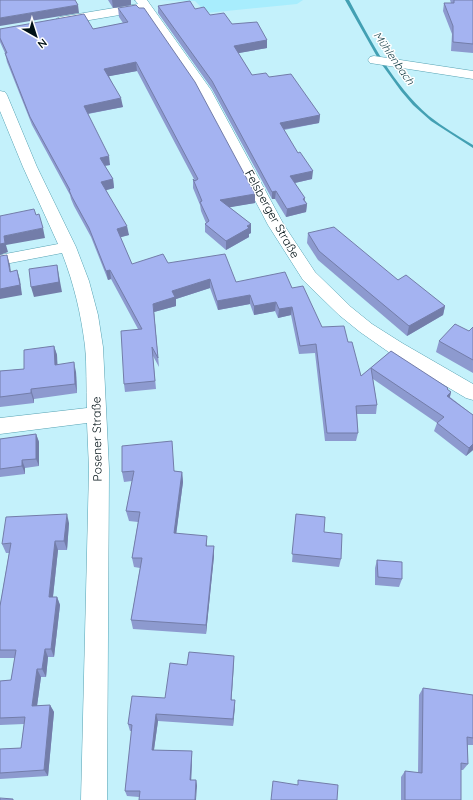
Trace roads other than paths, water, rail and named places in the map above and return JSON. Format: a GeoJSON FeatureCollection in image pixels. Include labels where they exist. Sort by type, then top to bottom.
{"type":"FeatureCollection","features":[{"type":"Feature","properties":{"kind":"street"},"geometry":{"type":"LineString","coordinates":[[45,24],[143,3]]}},
{"type":"Feature","properties":{"kind":"street","name":"Felsberger Straße"},"geometry":{"type":"LineString","coordinates":[[143,3],[204,90],[276,226],[310,276],[345,311],[366,328],[396,348],[473,393]]}},
{"type":"Feature","properties":{"kind":"street"},"geometry":{"type":"LineString","coordinates":[[374,60],[473,75]]}},
{"type":"Feature","properties":{"kind":"street","name":"Posener Straße"},"geometry":{"type":"LineString","coordinates":[[0,95],[4,116],[68,247],[81,281],[89,314],[94,347],[98,469],[94,800]]}},
{"type":"Feature","properties":{"kind":"street"},"geometry":{"type":"LineString","coordinates":[[0,260],[68,247]]}},
{"type":"Feature","properties":{"kind":"street"},"geometry":{"type":"LineString","coordinates":[[0,426],[97,414]]}},
{"type":"Feature","properties":{"kind":"waterway","name":"Mühlenbach"},"geometry":{"type":"LineString","coordinates":[[347,0],[382,62],[414,104],[432,120],[473,147]]}}]}
